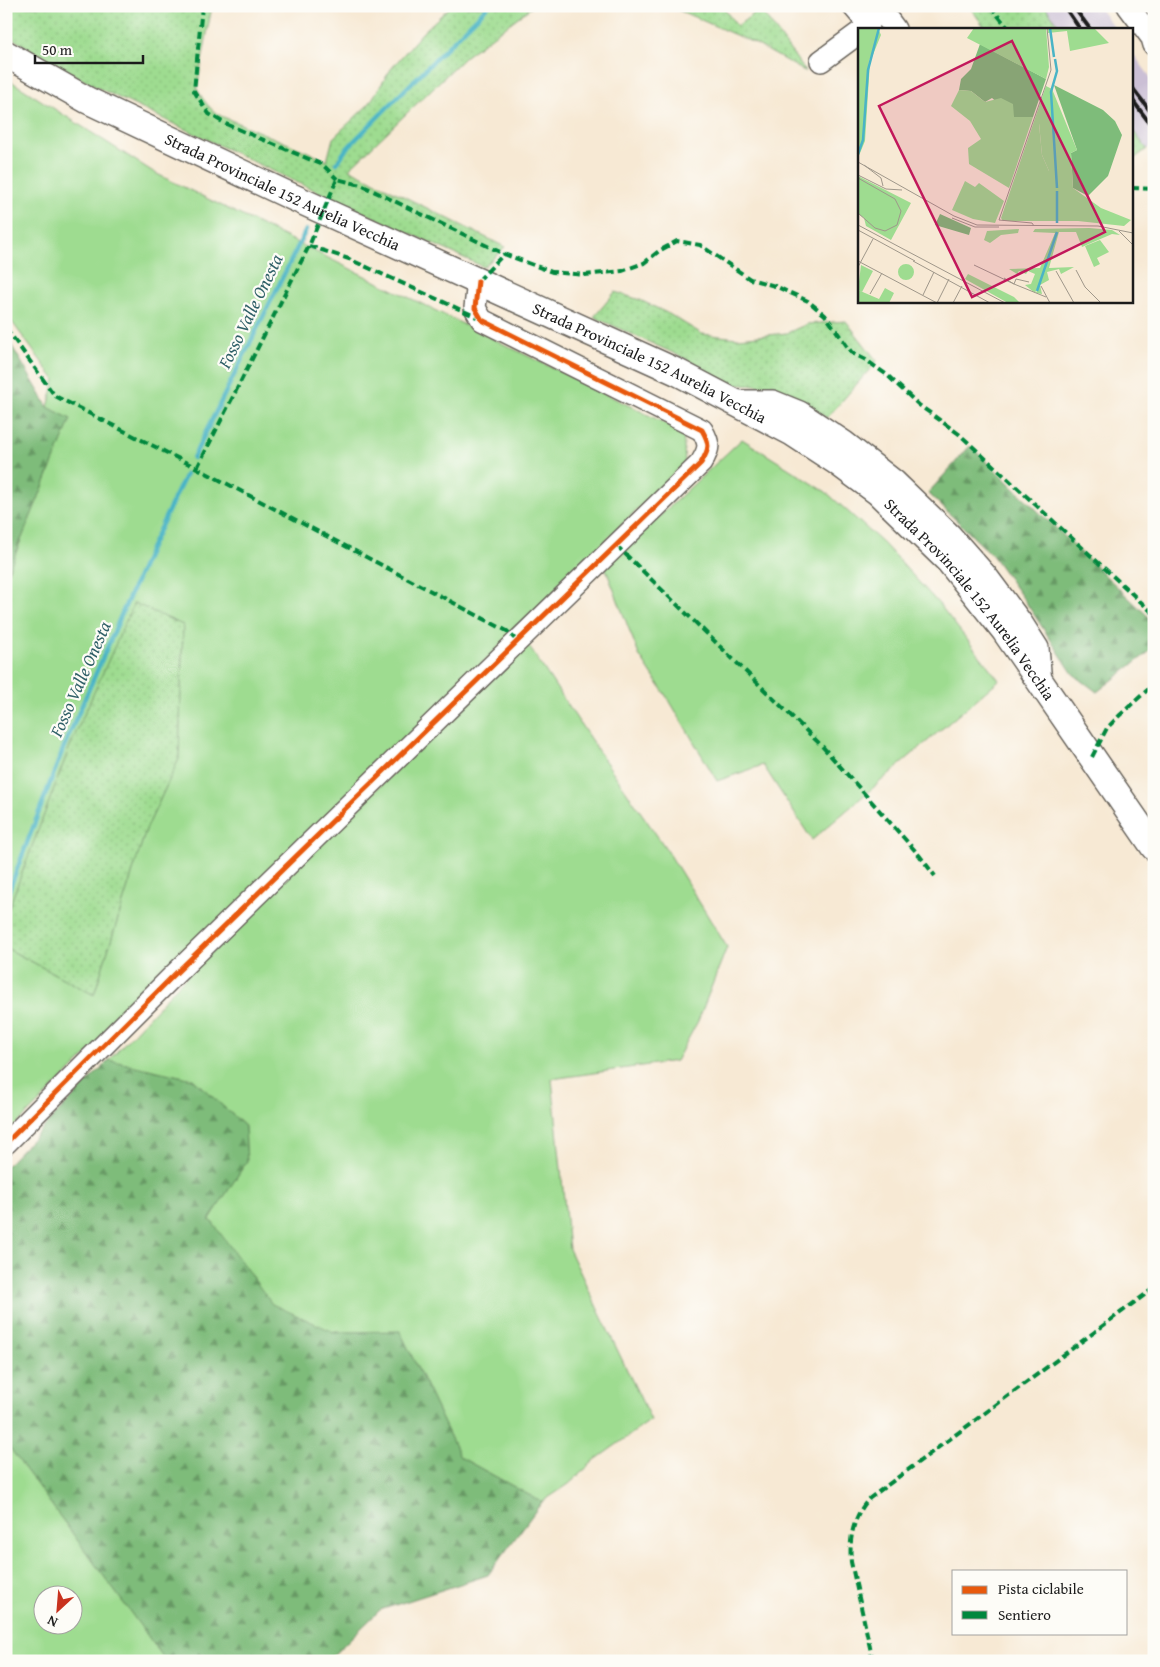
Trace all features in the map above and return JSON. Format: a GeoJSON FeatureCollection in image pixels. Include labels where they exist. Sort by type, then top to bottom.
{"type":"FeatureCollection","features":[{"type":"Feature","properties":{"kind":"main road","name":"Strada Provinciale 152 Aurelia Vecchia"},"geometry":{"type":"LineString","coordinates":[[6,54],[87,100],[286,194],[677,372],[793,433],[836,461],[878,492],[949,561],[1005,631],[1154,847]]}},
{"type":"Feature","properties":{"kind":"street"},"geometry":{"type":"LineString","coordinates":[[854,6],[875,23]]}},
{"type":"Feature","properties":{"kind":"street"},"geometry":{"type":"LineString","coordinates":[[1113,6],[1135,21],[1152,38],[1154,45]]}},
{"type":"Feature","properties":{"kind":"street"},"geometry":{"type":"LineString","coordinates":[[1135,21],[1140,45],[1154,55]]}},
{"type":"Feature","properties":{"kind":"street"},"geometry":{"type":"LineString","coordinates":[[821,61],[858,35]]}},
{"type":"Feature","properties":{"kind":"street"},"geometry":{"type":"LineString","coordinates":[[6,1143],[174,975],[701,463],[707,454],[709,443],[702,430],[482,320],[475,308],[478,281]]}},
{"type":"Feature","properties":{"kind":"shaded area"},"geometry":{"type":"Polygon","coordinates":[[[1045,6],[1098,6],[1114,28],[1060,28],[1045,6]]]}},
{"type":"Feature","properties":{"kind":"shaded area"},"geometry":{"type":"Polygon","coordinates":[[[1132,52],[1154,82],[1154,144],[1147,149],[1132,129],[1132,52]]]}},
{"type":"Feature","properties":{"kind":"green space"},"geometry":{"type":"Polygon","coordinates":[[[6,6],[212,6],[197,89],[205,101],[221,116],[327,161],[333,138],[369,104],[391,69],[422,33],[451,6],[533,6],[466,56],[349,169],[505,247],[484,267],[292,180],[94,86],[6,35],[6,6]]]}},
{"type":"Feature","properties":{"kind":"green space"},"geometry":{"type":"Polygon","coordinates":[[[669,6],[722,6],[737,26],[760,9],[806,72],[754,43],[669,6]]]}},
{"type":"Feature","properties":{"kind":"green space"},"geometry":{"type":"Polygon","coordinates":[[[969,6],[1045,6],[1060,28],[985,28],[969,6]]]}},
{"type":"Feature","properties":{"kind":"green space"},"geometry":{"type":"Polygon","coordinates":[[[6,78],[155,173],[683,432],[685,462],[6,1135],[6,948],[94,995],[146,830],[179,759],[183,625],[134,603],[70,746],[6,915],[6,577],[71,419],[48,407],[55,380],[6,314],[6,78]]]}},
{"type":"Feature","properties":{"kind":"green space"},"geometry":{"type":"Polygon","coordinates":[[[1132,129],[1147,149],[1132,160],[1132,129]]]}},
{"type":"Feature","properties":{"kind":"green space"},"geometry":{"type":"Polygon","coordinates":[[[615,292],[640,300],[669,314],[702,334],[738,338],[787,333],[807,324],[846,321],[877,361],[827,418],[794,399],[769,388],[745,384],[733,386],[684,358],[594,317],[615,292]]]}},
{"type":"Feature","properties":{"kind":"green space"},"geometry":{"type":"Polygon","coordinates":[[[6,336],[48,407],[71,419],[6,577],[6,336]]]}},
{"type":"Feature","properties":{"kind":"green space"},"geometry":{"type":"Polygon","coordinates":[[[742,439],[826,492],[883,543],[939,604],[999,680],[812,840],[763,765],[717,781],[672,705],[639,655],[605,567],[742,439]]]}},
{"type":"Feature","properties":{"kind":"green space"},"geometry":{"type":"Polygon","coordinates":[[[970,446],[1154,622],[1154,648],[1097,692],[1073,674],[992,555],[928,493],[970,446]]]}},
{"type":"Feature","properties":{"kind":"green space"},"geometry":{"type":"Polygon","coordinates":[[[134,602],[183,625],[179,759],[146,830],[94,995],[6,948],[6,915],[70,746],[134,602]]]}},
{"type":"Feature","properties":{"kind":"green space"},"geometry":{"type":"Polygon","coordinates":[[[526,642],[667,850],[727,947],[698,1021],[676,1061],[552,1079],[569,1249],[651,1420],[595,1460],[569,1484],[542,1502],[460,1457],[400,1331],[334,1332],[272,1304],[210,1219],[247,1161],[245,1126],[193,1079],[109,1060],[181,982],[526,642]]]}},
{"type":"Feature","properties":{"kind":"green space"},"geometry":{"type":"Polygon","coordinates":[[[109,1060],[193,1079],[245,1126],[247,1161],[210,1219],[334,1332],[400,1331],[460,1457],[542,1502],[488,1575],[380,1610],[327,1661],[166,1661],[6,1443],[6,1166],[109,1060]]]}},
{"type":"Feature","properties":{"kind":"green space"},"geometry":{"type":"Polygon","coordinates":[[[6,1443],[166,1661],[6,1661],[6,1443]]]}},
{"type":"Feature","properties":{"kind":"waterway","name":"Fosso Valle Onesta"},"geometry":{"type":"LineString","coordinates":[[337,163],[354,141],[488,6]]}},
{"type":"Feature","properties":{"kind":"waterway","name":"Fosso Valle Onesta"},"geometry":{"type":"LineString","coordinates":[[193,458],[306,230]]}},
{"type":"Feature","properties":{"kind":"waterway","name":"Fosso Valle Onesta"},"geometry":{"type":"LineString","coordinates":[[6,898],[65,744],[151,547],[186,474]]}},
{"type":"Feature","properties":{"kind":"railway"},"geometry":{"type":"LineString","coordinates":[[1064,6],[1079,28]]}},
{"type":"Feature","properties":{"kind":"railway"},"geometry":{"type":"LineString","coordinates":[[1073,6],[1089,28]]}},
{"type":"Feature","properties":{"kind":"railway"},"geometry":{"type":"LineString","coordinates":[[1132,87],[1154,116]]}},
{"type":"Feature","properties":{"kind":"railway"},"geometry":{"type":"LineString","coordinates":[[1132,99],[1154,129]]}},
{"type":"Feature","properties":{"kind":"marked path"},"geometry":{"type":"LineString","coordinates":[[202,6],[194,91],[209,114],[226,124],[323,165],[337,179]]}},
{"type":"Feature","properties":{"kind":"marked path"},"geometry":{"type":"LineString","coordinates":[[990,6],[1008,28]]}},
{"type":"Feature","properties":{"kind":"marked path"},"geometry":{"type":"LineString","coordinates":[[197,468],[309,246],[337,179],[361,185],[504,254],[552,272],[585,275],[622,271],[644,263],[659,251],[677,241],[700,245],[750,279],[775,286],[808,301],[825,315],[852,353],[866,360],[887,375],[919,405],[959,434],[1154,614]]}},
{"type":"Feature","properties":{"kind":"marked path"},"geometry":{"type":"LineString","coordinates":[[1132,188],[1154,189]]}},
{"type":"Feature","properties":{"kind":"marked path"},"geometry":{"type":"LineString","coordinates":[[309,246],[349,259],[481,319]]}},
{"type":"Feature","properties":{"kind":"marked path"},"geometry":{"type":"LineString","coordinates":[[478,281],[504,254]]}},
{"type":"Feature","properties":{"kind":"marked path"},"geometry":{"type":"LineString","coordinates":[[6,328],[55,396],[197,468],[507,631],[517,641]]}},
{"type":"Feature","properties":{"kind":"marked path"},"geometry":{"type":"LineString","coordinates":[[616,545],[821,745],[919,855],[935,876]]}},
{"type":"Feature","properties":{"kind":"marked path"},"geometry":{"type":"LineString","coordinates":[[1092,757],[1107,728],[1154,684]]}},
{"type":"Feature","properties":{"kind":"marked path"},"geometry":{"type":"LineString","coordinates":[[873,1661],[851,1562],[853,1528],[864,1505],[870,1498],[1154,1288]]}},
{"type":"Feature","properties":{"kind":"cycle path"},"geometry":{"type":"LineString","coordinates":[[6,1143],[174,975],[704,458],[708,446],[702,430],[482,320],[475,308],[478,281]]}}]}
